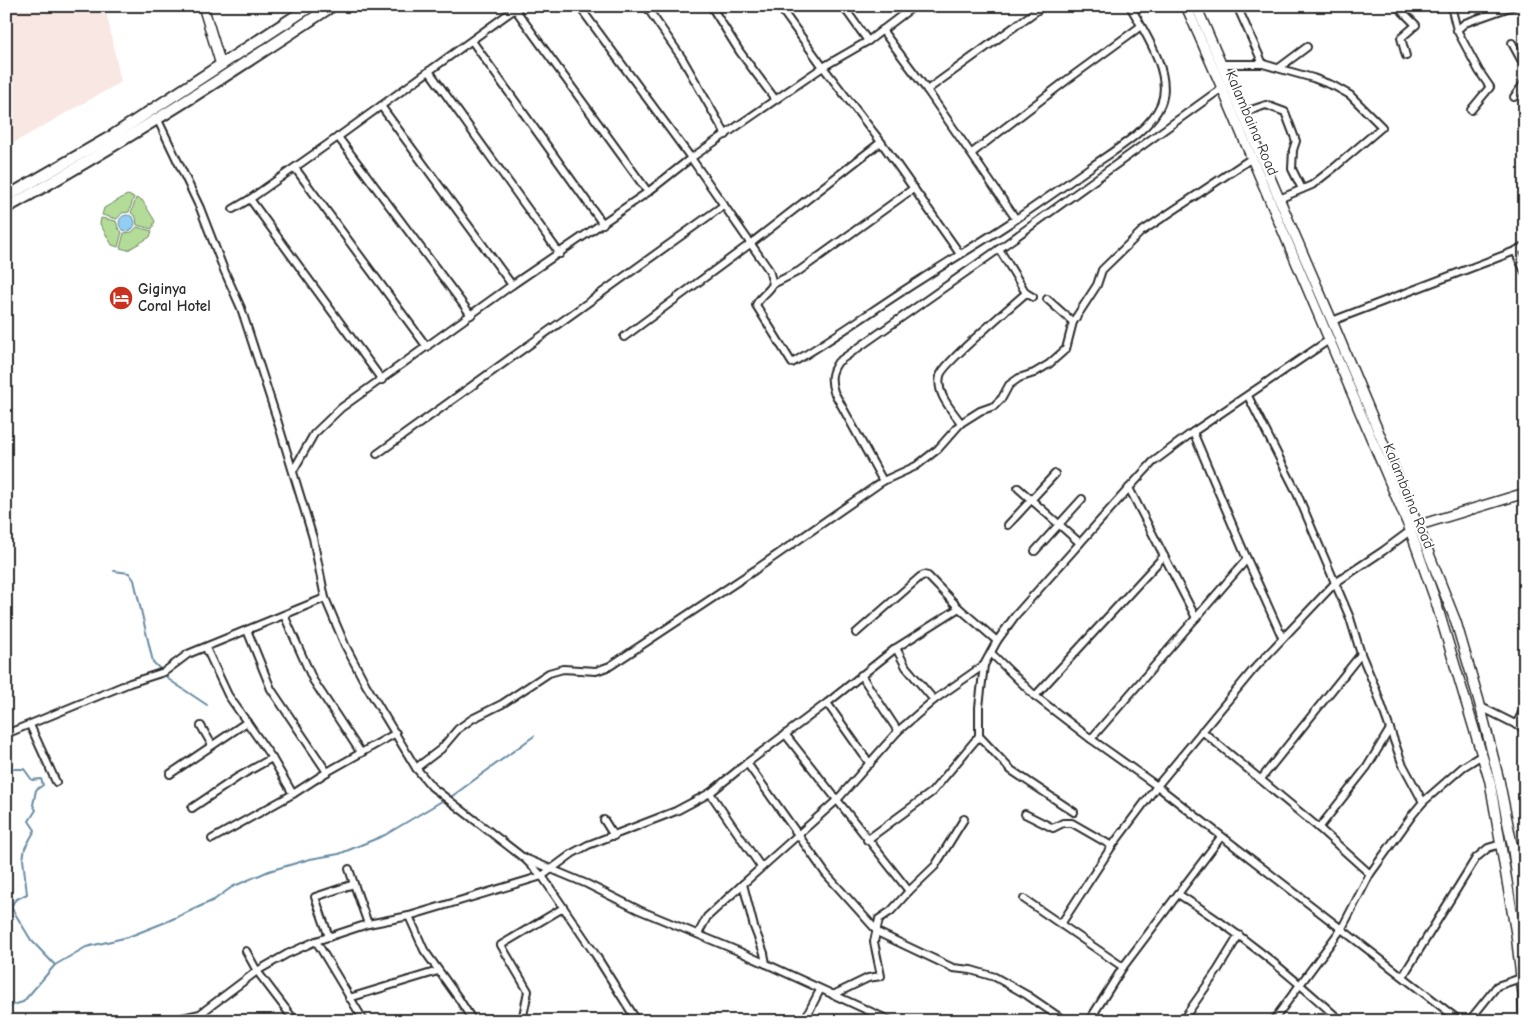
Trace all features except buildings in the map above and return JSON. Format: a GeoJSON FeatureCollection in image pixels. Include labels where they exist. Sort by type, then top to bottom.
{"type":"FeatureCollection","features":[{"type":"Feature","properties":{"kind":"main road"},"geometry":{"type":"LineString","coordinates":[[202,6],[222,65]]}},
{"type":"Feature","properties":{"kind":"main road"},"geometry":{"type":"LineString","coordinates":[[6,197],[112,136],[311,6]]}},
{"type":"Feature","properties":{"kind":"main road"},"geometry":{"type":"LineString","coordinates":[[6,208],[117,144],[228,75],[332,6]]}},
{"type":"Feature","properties":{"kind":"main road","name":"Kalambaina Road"},"geometry":{"type":"LineString","coordinates":[[1186,6],[1328,340],[1456,622],[1481,707],[1499,780],[1512,844],[1525,931]]}},
{"type":"Feature","properties":{"kind":"main road","name":"Kalambaina Road"},"geometry":{"type":"LineString","coordinates":[[1196,6],[1332,321],[1412,528],[1435,599],[1490,782],[1516,934],[1524,1021]]}},
{"type":"Feature","properties":{"kind":"main road"},"geometry":{"type":"LineString","coordinates":[[1412,528],[1525,493]]}},
{"type":"Feature","properties":{"kind":"street"},"geometry":{"type":"LineString","coordinates":[[579,6],[724,205],[769,270],[774,284]]}},
{"type":"Feature","properties":{"kind":"street"},"geometry":{"type":"LineString","coordinates":[[646,6],[682,58],[726,135]]}},
{"type":"Feature","properties":{"kind":"street"},"geometry":{"type":"LineString","coordinates":[[711,6],[740,52],[775,99]]}},
{"type":"Feature","properties":{"kind":"street"},"geometry":{"type":"LineString","coordinates":[[779,6],[881,142],[960,254]]}},
{"type":"Feature","properties":{"kind":"street"},"geometry":{"type":"LineString","coordinates":[[843,6],[868,41]]}},
{"type":"Feature","properties":{"kind":"street"},"geometry":{"type":"LineString","coordinates":[[927,90],[1042,6]]}},
{"type":"Feature","properties":{"kind":"street"},"geometry":{"type":"LineString","coordinates":[[914,188],[799,271],[774,284],[758,300],[756,305],[792,363],[822,346],[1016,219],[1123,144],[1152,120],[1161,104],[1164,88],[1162,71],[1130,6]]}},
{"type":"Feature","properties":{"kind":"street"},"geometry":{"type":"LineString","coordinates":[[1237,6],[1263,64]]}},
{"type":"Feature","properties":{"kind":"street"},"geometry":{"type":"LineString","coordinates":[[1397,6],[1416,25],[1401,38],[1406,56]]}},
{"type":"Feature","properties":{"kind":"street"},"geometry":{"type":"LineString","coordinates":[[1451,6],[1457,30],[1479,71],[1490,87],[1471,110]]}},
{"type":"Feature","properties":{"kind":"street"},"geometry":{"type":"LineString","coordinates":[[1457,30],[1465,23],[1514,6]]}},
{"type":"Feature","properties":{"kind":"street"},"geometry":{"type":"LineString","coordinates":[[293,471],[314,434],[341,408],[427,348],[512,285],[560,254],[648,192],[691,158],[775,99],[823,67],[868,41],[912,7]]}},
{"type":"Feature","properties":{"kind":"street"},"geometry":{"type":"LineString","coordinates":[[233,209],[295,168],[517,8],[648,192]]}},
{"type":"Feature","properties":{"kind":"street"},"geometry":{"type":"LineString","coordinates":[[972,153],[1141,26]]}},
{"type":"Feature","properties":{"kind":"street"},"geometry":{"type":"LineString","coordinates":[[882,30],[972,153],[1016,219]]}},
{"type":"Feature","properties":{"kind":"street"},"geometry":{"type":"LineString","coordinates":[[472,41],[603,224]]}},
{"type":"Feature","properties":{"kind":"street"},"geometry":{"type":"LineString","coordinates":[[1512,43],[1525,67]]}},
{"type":"Feature","properties":{"kind":"street"},"geometry":{"type":"LineString","coordinates":[[1279,68],[1306,47]]}},
{"type":"Feature","properties":{"kind":"street"},"geometry":{"type":"LineString","coordinates":[[1221,64],[1263,64],[1334,86],[1350,95],[1382,127],[1335,168],[1312,185],[1279,199]]}},
{"type":"Feature","properties":{"kind":"street"},"geometry":{"type":"LineString","coordinates":[[429,71],[560,254]]}},
{"type":"Feature","properties":{"kind":"street"},"geometry":{"type":"LineString","coordinates":[[1514,96],[1525,82]]}},
{"type":"Feature","properties":{"kind":"street"},"geometry":{"type":"LineString","coordinates":[[883,481],[834,392],[831,383],[831,371],[838,362],[999,250],[1222,88]]}},
{"type":"Feature","properties":{"kind":"street"},"geometry":{"type":"LineString","coordinates":[[1242,113],[1266,105],[1285,112],[1296,141],[1293,150],[1292,169],[1302,189]]}},
{"type":"Feature","properties":{"kind":"street"},"geometry":{"type":"LineString","coordinates":[[381,106],[512,285]]}},
{"type":"Feature","properties":{"kind":"street"},"geometry":{"type":"LineString","coordinates":[[157,118],[200,208],[241,308],[293,471],[312,538],[325,598],[354,661],[416,768],[432,787],[526,859],[542,876],[595,954],[636,1021]]}},
{"type":"Feature","properties":{"kind":"street"},"geometry":{"type":"LineString","coordinates":[[338,137],[470,315]]}},
{"type":"Feature","properties":{"kind":"street"},"geometry":{"type":"LineString","coordinates":[[624,338],[750,244],[881,142]]}},
{"type":"Feature","properties":{"kind":"street"},"geometry":{"type":"LineString","coordinates":[[416,768],[441,749],[458,728],[502,704],[549,673],[563,669],[596,671],[610,666],[755,570],[883,481],[916,466],[938,449],[961,424],[974,414],[994,406],[1002,398],[1009,385],[1018,378],[1034,373],[1054,360],[1066,349],[1073,322],[1097,285],[1102,270],[1140,232],[1252,158]]}},
{"type":"Feature","properties":{"kind":"street"},"geometry":{"type":"LineString","coordinates":[[295,168],[427,348]]}},
{"type":"Feature","properties":{"kind":"street"},"geometry":{"type":"LineString","coordinates":[[250,199],[382,380]]}},
{"type":"Feature","properties":{"kind":"street"},"geometry":{"type":"LineString","coordinates":[[377,454],[724,205]]}},
{"type":"Feature","properties":{"kind":"street"},"geometry":{"type":"LineString","coordinates":[[1332,321],[1516,252],[1525,246]]}},
{"type":"Feature","properties":{"kind":"street"},"geometry":{"type":"LineString","coordinates":[[999,250],[1026,293],[1034,297]]}},
{"type":"Feature","properties":{"kind":"street"},"geometry":{"type":"LineString","coordinates":[[1516,252],[1525,272]]}},
{"type":"Feature","properties":{"kind":"street"},"geometry":{"type":"LineString","coordinates":[[961,424],[941,394],[939,376],[961,351],[1026,293]]}},
{"type":"Feature","properties":{"kind":"street"},"geometry":{"type":"LineString","coordinates":[[1047,299],[1073,322]]}},
{"type":"Feature","properties":{"kind":"street"},"geometry":{"type":"LineString","coordinates":[[867,840],[932,792],[979,736],[980,699],[984,665],[997,641],[1015,616],[1129,488],[1154,462],[1193,432],[1328,340]]}},
{"type":"Feature","properties":{"kind":"street"},"geometry":{"type":"LineString","coordinates":[[1248,396],[1296,491],[1350,618],[1361,654],[1402,763],[1423,802]]}},
{"type":"Feature","properties":{"kind":"street"},"geometry":{"type":"LineString","coordinates":[[1193,432],[1282,637]]}},
{"type":"Feature","properties":{"kind":"street"},"geometry":{"type":"LineString","coordinates":[[1008,525],[1055,474]]}},
{"type":"Feature","properties":{"kind":"street"},"geometry":{"type":"LineString","coordinates":[[1018,488],[1080,543]]}},
{"type":"Feature","properties":{"kind":"street"},"geometry":{"type":"LineString","coordinates":[[1129,488],[1196,618]]}},
{"type":"Feature","properties":{"kind":"street"},"geometry":{"type":"LineString","coordinates":[[1035,551],[1082,499]]}},
{"type":"Feature","properties":{"kind":"street"},"geometry":{"type":"LineString","coordinates":[[1061,924],[1112,846],[1158,786],[1282,637],[1335,583],[1383,551],[1412,528]]}},
{"type":"Feature","properties":{"kind":"street"},"geometry":{"type":"LineString","coordinates":[[1036,696],[1164,556]]}},
{"type":"Feature","properties":{"kind":"street"},"geometry":{"type":"LineString","coordinates":[[1091,739],[1247,559]]}},
{"type":"Feature","properties":{"kind":"street"},"geometry":{"type":"LineString","coordinates":[[856,633],[920,578],[928,576],[997,641]]}},
{"type":"Feature","properties":{"kind":"street"},"geometry":{"type":"LineString","coordinates":[[6,734],[130,683],[164,672],[188,654],[325,598]]}},
{"type":"Feature","properties":{"kind":"street"},"geometry":{"type":"LineString","coordinates":[[192,1021],[257,971],[287,954],[316,941],[368,924],[408,916],[542,876],[573,853],[588,845],[676,811],[710,793],[747,762],[827,703],[896,648],[960,608]]}},
{"type":"Feature","properties":{"kind":"street"},"geometry":{"type":"LineString","coordinates":[[284,615],[313,680],[361,753]]}},
{"type":"Feature","properties":{"kind":"street"},"geometry":{"type":"LineString","coordinates":[[247,630],[271,689],[327,772]]}},
{"type":"Feature","properties":{"kind":"street"},"geometry":{"type":"LineString","coordinates":[[206,648],[228,695],[272,758],[292,794]]}},
{"type":"Feature","properties":{"kind":"street"},"geometry":{"type":"LineString","coordinates":[[896,648],[910,671],[934,700]]}},
{"type":"Feature","properties":{"kind":"street"},"geometry":{"type":"LineString","coordinates":[[991,653],[1036,696],[1091,739],[1158,786],[1221,837],[1342,928],[1460,1021]]}},
{"type":"Feature","properties":{"kind":"street"},"geometry":{"type":"LineString","coordinates":[[1261,779],[1361,654]]}},
{"type":"Feature","properties":{"kind":"street"},"geometry":{"type":"LineString","coordinates":[[698,934],[706,917],[836,800],[850,782],[870,764],[898,732],[934,700],[984,665]]}},
{"type":"Feature","properties":{"kind":"street"},"geometry":{"type":"LineString","coordinates":[[861,675],[898,732]]}},
{"type":"Feature","properties":{"kind":"street"},"geometry":{"type":"LineString","coordinates":[[827,703],[870,764]]}},
{"type":"Feature","properties":{"kind":"street"},"geometry":{"type":"LineString","coordinates":[[1481,707],[1525,729]]}},
{"type":"Feature","properties":{"kind":"street"},"geometry":{"type":"LineString","coordinates":[[1516,724],[1525,707]]}},
{"type":"Feature","properties":{"kind":"street"},"geometry":{"type":"LineString","coordinates":[[170,774],[247,722]]}},
{"type":"Feature","properties":{"kind":"street"},"geometry":{"type":"LineString","coordinates":[[30,724],[56,782]]}},
{"type":"Feature","properties":{"kind":"street"},"geometry":{"type":"LineString","coordinates":[[201,726],[212,745]]}},
{"type":"Feature","properties":{"kind":"street"},"geometry":{"type":"LineString","coordinates":[[1319,828],[1367,767],[1390,729]]}},
{"type":"Feature","properties":{"kind":"street"},"geometry":{"type":"LineString","coordinates":[[1202,731],[1319,828],[1370,874]]}},
{"type":"Feature","properties":{"kind":"street"},"geometry":{"type":"LineString","coordinates":[[212,839],[396,733]]}},
{"type":"Feature","properties":{"kind":"street"},"geometry":{"type":"LineString","coordinates":[[785,734],[909,891]]}},
{"type":"Feature","properties":{"kind":"street"},"geometry":{"type":"LineString","coordinates":[[979,736],[1011,770],[1074,812]]}},
{"type":"Feature","properties":{"kind":"street"},"geometry":{"type":"LineString","coordinates":[[1273,1021],[1342,928],[1370,874],[1423,802],[1463,767],[1482,755]]}},
{"type":"Feature","properties":{"kind":"street"},"geometry":{"type":"LineString","coordinates":[[192,808],[238,777],[272,758]]}},
{"type":"Feature","properties":{"kind":"street"},"geometry":{"type":"LineString","coordinates":[[747,762],[826,874],[877,931],[952,968],[971,970],[995,977],[1064,1021]]}},
{"type":"Feature","properties":{"kind":"street"},"geometry":{"type":"LineString","coordinates":[[710,793],[761,867]]}},
{"type":"Feature","properties":{"kind":"street"},"geometry":{"type":"LineString","coordinates":[[1025,814],[1052,828],[1072,822],[1112,846]]}},
{"type":"Feature","properties":{"kind":"street"},"geometry":{"type":"LineString","coordinates":[[833,995],[868,978],[881,976],[874,942],[879,919],[892,911],[909,891],[935,866],[964,819]]}},
{"type":"Feature","properties":{"kind":"street"},"geometry":{"type":"LineString","coordinates":[[604,820],[614,836]]}},
{"type":"Feature","properties":{"kind":"street"},"geometry":{"type":"LineString","coordinates":[[1089,1021],[1123,968],[1221,837]]}},
{"type":"Feature","properties":{"kind":"street"},"geometry":{"type":"LineString","coordinates":[[1403,976],[1476,858],[1488,848],[1501,844]]}},
{"type":"Feature","properties":{"kind":"street"},"geometry":{"type":"LineString","coordinates":[[1512,844],[1525,850]]}},
{"type":"Feature","properties":{"kind":"street"},"geometry":{"type":"LineString","coordinates":[[526,859],[553,869],[639,910],[766,964],[890,1021]]}},
{"type":"Feature","properties":{"kind":"street"},"geometry":{"type":"LineString","coordinates":[[349,869],[368,924]]}},
{"type":"Feature","properties":{"kind":"street"},"geometry":{"type":"LineString","coordinates":[[329,937],[315,897],[354,884]]}},
{"type":"Feature","properties":{"kind":"street"},"geometry":{"type":"LineString","coordinates":[[743,884],[766,964]]}},
{"type":"Feature","properties":{"kind":"street"},"geometry":{"type":"LineString","coordinates":[[1178,894],[1239,935],[1300,984],[1341,1021]]}},
{"type":"Feature","properties":{"kind":"street"},"geometry":{"type":"LineString","coordinates":[[1024,899],[1123,968]]}},
{"type":"Feature","properties":{"kind":"street"},"geometry":{"type":"LineString","coordinates":[[522,1021],[528,990],[501,946],[563,908]]}},
{"type":"Feature","properties":{"kind":"street"},"geometry":{"type":"LineString","coordinates":[[408,916],[424,950],[473,1021]]}},
{"type":"Feature","properties":{"kind":"street"},"geometry":{"type":"LineString","coordinates":[[1182,1021],[1217,971],[1239,935]]}},
{"type":"Feature","properties":{"kind":"street"},"geometry":{"type":"LineString","coordinates":[[316,941],[364,1021]]}},
{"type":"Feature","properties":{"kind":"street"},"geometry":{"type":"LineString","coordinates":[[246,951],[257,971],[295,1021]]}},
{"type":"Feature","properties":{"kind":"street"},"geometry":{"type":"LineString","coordinates":[[349,998],[438,971]]}},
{"type":"Feature","properties":{"kind":"street"},"geometry":{"type":"LineString","coordinates":[[1469,1021],[1497,986],[1521,978]]}},
{"type":"Feature","properties":{"kind":"street"},"geometry":{"type":"LineString","coordinates":[[804,1021],[820,990]]}},
{"type":"Feature","properties":{"kind":"street"},"geometry":{"type":"LineString","coordinates":[[169,1021],[200,1014]]}},
{"type":"Feature","properties":{"kind":"shaded area"},"geometry":{"type":"Polygon","coordinates":[[[6,6],[105,6],[121,82],[6,147],[6,6]]]}},
{"type":"Feature","properties":{"kind":"green space"},"geometry":{"type":"Polygon","coordinates":[[[127,195],[134,197],[129,212],[122,213],[117,219],[102,215],[104,208],[127,195]]]}},
{"type":"Feature","properties":{"kind":"green space"},"geometry":{"type":"Polygon","coordinates":[[[136,198],[142,200],[155,221],[152,229],[137,225],[136,217],[131,213],[136,198]]]}},
{"type":"Feature","properties":{"kind":"green space"},"geometry":{"type":"Polygon","coordinates":[[[101,218],[116,221],[118,228],[122,232],[118,247],[112,245],[100,224],[101,218]]]}},
{"type":"Feature","properties":{"kind":"green space"},"geometry":{"type":"Polygon","coordinates":[[[137,227],[152,231],[150,237],[128,250],[120,248],[124,233],[132,232],[137,227]]]}},
{"type":"Feature","properties":{"kind":"water"},"geometry":{"type":"Polygon","coordinates":[[[127,215],[133,217],[135,223],[133,229],[127,231],[121,229],[119,223],[121,217],[127,215]]]}},
{"type":"Feature","properties":{"kind":"waterway"},"geometry":{"type":"LineString","coordinates":[[114,571],[129,573],[134,580],[153,662],[161,670]]}},
{"type":"Feature","properties":{"kind":"waterway"},"geometry":{"type":"LineString","coordinates":[[165,673],[168,679],[207,705]]}},
{"type":"Feature","properties":{"kind":"waterway"},"geometry":{"type":"LineString","coordinates":[[451,797],[534,736]]}},
{"type":"Feature","properties":{"kind":"waterway"},"geometry":{"type":"LineString","coordinates":[[6,758],[11,769],[24,769],[32,780],[41,779],[43,785],[36,790],[33,805],[36,810],[29,821],[35,830],[25,848],[23,859],[27,894],[15,900],[11,907],[31,940],[54,964]]}},
{"type":"Feature","properties":{"kind":"waterway"},"geometry":{"type":"LineString","coordinates":[[6,1007],[23,1002],[55,965],[86,947],[128,937],[166,922],[214,900],[232,887],[269,871],[310,859],[339,854],[385,835],[442,801]]}},
{"type":"Feature","properties":{"kind":"place","name":"Giginya Coral Hotel"},"geometry":{"type":"Point","coordinates":[121,298]}}]}
